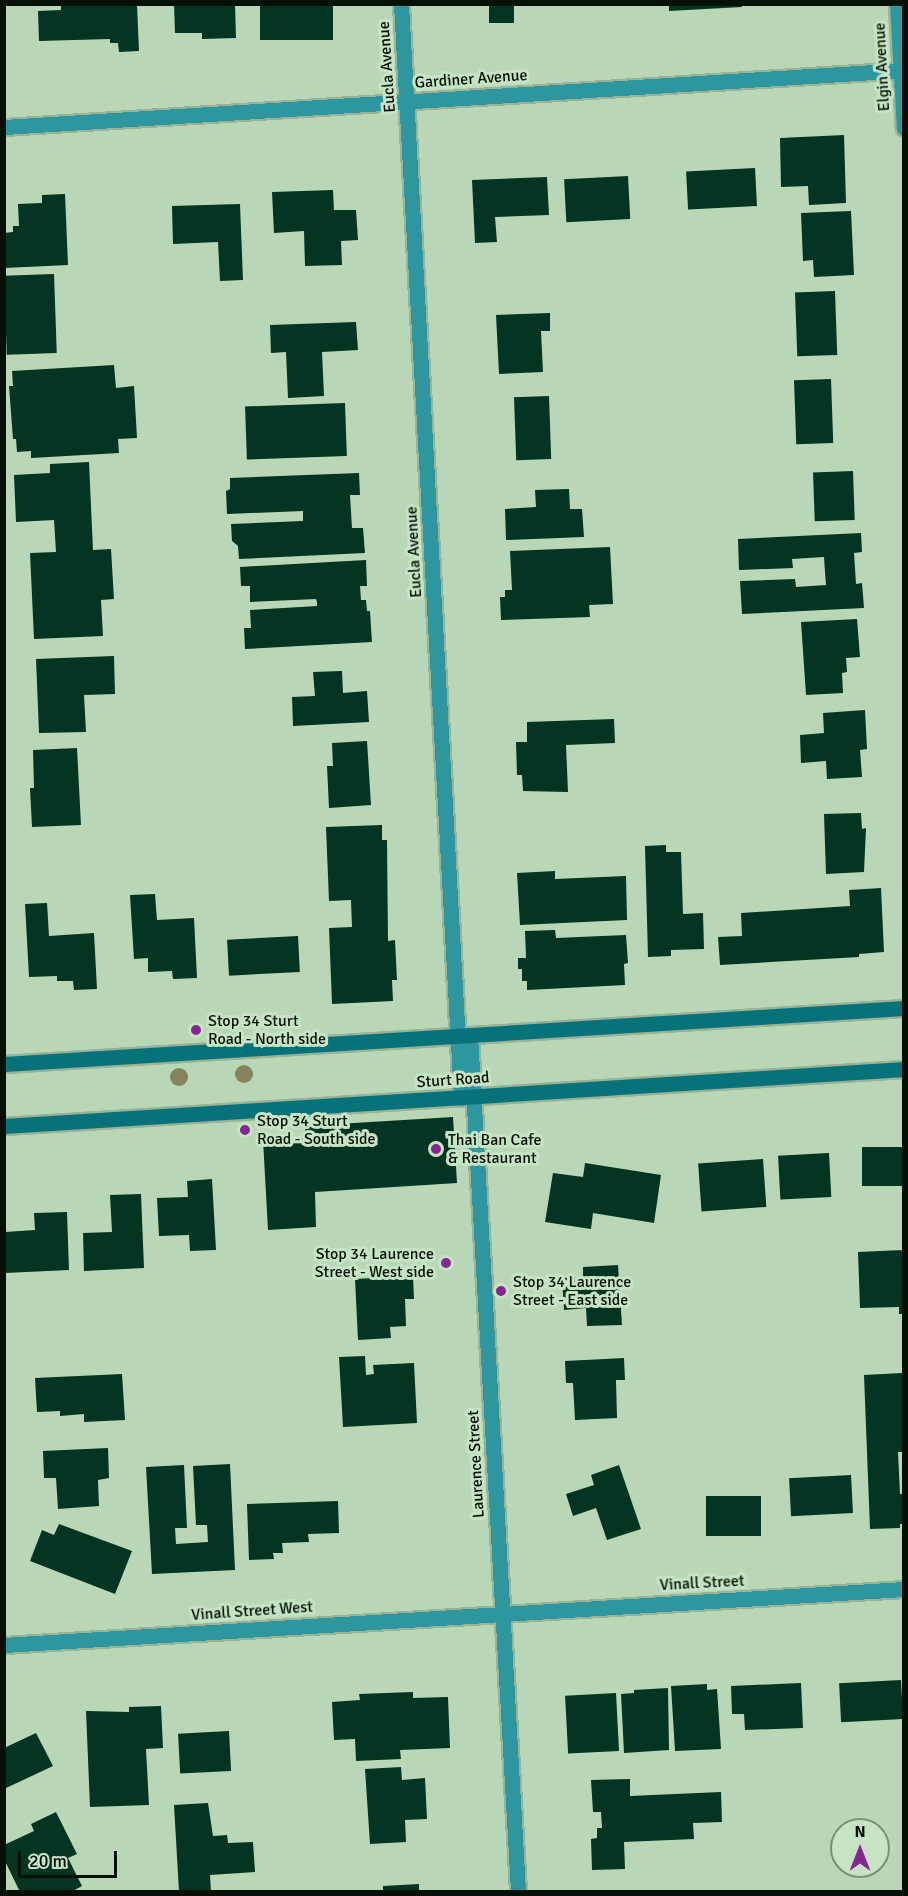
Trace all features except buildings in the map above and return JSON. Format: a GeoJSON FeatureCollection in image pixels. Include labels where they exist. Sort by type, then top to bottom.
{"type":"FeatureCollection","features":[{"type":"Feature","properties":{"kind":"main road"},"geometry":{"type":"LineString","coordinates":[[4,1064],[903,1008]]}},
{"type":"Feature","properties":{"kind":"main road","name":"Sturt Road"},"geometry":{"type":"LineString","coordinates":[[4,1126],[903,1069]]}},
{"type":"Feature","properties":{"kind":"street","name":"Eucla Avenue"},"geometry":{"type":"LineString","coordinates":[[401,4],[465,1035]]}},
{"type":"Feature","properties":{"kind":"street","name":"Elgin Avenue"},"geometry":{"type":"LineString","coordinates":[[897,4],[902,70],[903,128]]}},
{"type":"Feature","properties":{"kind":"street","name":"Gardiner Avenue"},"geometry":{"type":"LineString","coordinates":[[4,127],[902,70]]}},
{"type":"Feature","properties":{"kind":"street","name":"Laurence Street"},"geometry":{"type":"LineString","coordinates":[[465,1035],[518,1892]]}},
{"type":"Feature","properties":{"kind":"street","name":"Vinall Street"},"geometry":{"type":"LineString","coordinates":[[502,1613],[903,1589]]}},
{"type":"Feature","properties":{"kind":"street","name":"Vinall Street West"},"geometry":{"type":"LineString","coordinates":[[4,1645],[502,1613]]}},
{"type":"Feature","properties":{"kind":"place","name":"Stop 34 Sturt Road - North side"},"geometry":{"type":"Point","coordinates":[196,1030]}},
{"type":"Feature","properties":{"kind":"place","name":"Stop 34 Sturt Road - South side"},"geometry":{"type":"Point","coordinates":[245,1130]}},
{"type":"Feature","properties":{"kind":"place","name":"Thai Ban Cafe & Restaurant"},"geometry":{"type":"Point","coordinates":[436,1149]}},
{"type":"Feature","properties":{"kind":"place","name":"Stop 34 Laurence Street - West side"},"geometry":{"type":"Point","coordinates":[446,1263]}},
{"type":"Feature","properties":{"kind":"place","name":"Stop 34 Laurence Street - East side"},"geometry":{"type":"Point","coordinates":[501,1291]}}]}
